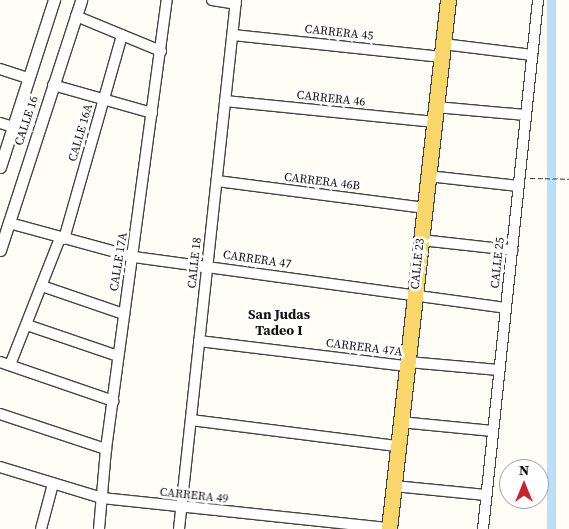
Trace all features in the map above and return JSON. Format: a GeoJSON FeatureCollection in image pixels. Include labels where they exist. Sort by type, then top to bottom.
{"type":"FeatureCollection","features":[{"type":"Feature","properties":{"kind":"main road","name":"CALLE 23"},"geometry":{"type":"LineString","coordinates":[[389,528],[448,0]]}},
{"type":"Feature","properties":{"kind":"street","name":"CALLE 16"},"geometry":{"type":"LineString","coordinates":[[0,167],[54,0]]}},
{"type":"Feature","properties":{"kind":"street","name":"CALLE 16"},"geometry":{"type":"LineString","coordinates":[[0,250],[81,0]]}},
{"type":"Feature","properties":{"kind":"street","name":"CALLE 17A"},"geometry":{"type":"LineString","coordinates":[[99,529],[106,449],[124,314],[134,257],[167,0]]}},
{"type":"Feature","properties":{"kind":"street"},"geometry":{"type":"LineString","coordinates":[[212,0],[236,2]]}},
{"type":"Feature","properties":{"kind":"street","name":"CALLE 25"},"geometry":{"type":"LineString","coordinates":[[482,529],[538,0]]}},
{"type":"Feature","properties":{"kind":"street","name":"CALLE 18"},"geometry":{"type":"LineString","coordinates":[[179,529],[236,2]]}},
{"type":"Feature","properties":{"kind":"street"},"geometry":{"type":"LineString","coordinates":[[76,16],[160,51]]}},
{"type":"Feature","properties":{"kind":"street","name":"CALLE 16A"},"geometry":{"type":"LineString","coordinates":[[10,365],[62,238],[122,35]]}},
{"type":"Feature","properties":{"kind":"street","name":"CARRERA 45"},"geometry":{"type":"LineString","coordinates":[[233,35],[443,51],[532,54]]}},
{"type":"Feature","properties":{"kind":"street"},"geometry":{"type":"LineString","coordinates":[[0,69],[28,78]]}},
{"type":"Feature","properties":{"kind":"street"},"geometry":{"type":"LineString","coordinates":[[53,85],[152,113]]}},
{"type":"Feature","properties":{"kind":"street","name":"CARRERA 46"},"geometry":{"type":"LineString","coordinates":[[226,101],[435,114],[526,115]]}},
{"type":"Feature","properties":{"kind":"street"},"geometry":{"type":"LineString","coordinates":[[0,123],[13,127]]}},
{"type":"Feature","properties":{"kind":"street"},"geometry":{"type":"LineString","coordinates":[[428,176],[520,182]]}},
{"type":"Feature","properties":{"kind":"street","name":"CARRERA 46B"},"geometry":{"type":"LineString","coordinates":[[217,181],[425,208]]}},
{"type":"Feature","properties":{"kind":"street","name":"CARRERA 47"},"geometry":{"type":"LineString","coordinates":[[9,223],[134,257],[506,308]]}},
{"type":"Feature","properties":{"kind":"street"},"geometry":{"type":"LineString","coordinates":[[421,240],[512,250]]}},
{"type":"Feature","properties":{"kind":"street"},"geometry":{"type":"LineString","coordinates":[[42,286],[124,314]]}},
{"type":"Feature","properties":{"kind":"street"},"geometry":{"type":"LineString","coordinates":[[27,325],[118,356]]}},
{"type":"Feature","properties":{"kind":"street","name":"CARRERA 47A"},"geometry":{"type":"LineString","coordinates":[[199,341],[407,364],[499,370]]}},
{"type":"Feature","properties":{"kind":"street"},"geometry":{"type":"LineString","coordinates":[[0,362],[113,401]]}},
{"type":"Feature","properties":{"kind":"street"},"geometry":{"type":"LineString","coordinates":[[0,414],[106,449]]}},
{"type":"Feature","properties":{"kind":"street"},"geometry":{"type":"LineString","coordinates":[[191,420],[398,446]]}},
{"type":"Feature","properties":{"kind":"street"},"geometry":{"type":"LineString","coordinates":[[400,422],[493,431]]}},
{"type":"Feature","properties":{"kind":"street","name":"CARRERA 49"},"geometry":{"type":"LineString","coordinates":[[0,467],[102,498],[389,528]]}},
{"type":"Feature","properties":{"kind":"street"},"geometry":{"type":"LineString","coordinates":[[41,529],[53,484]]}},
{"type":"Feature","properties":{"kind":"street"},"geometry":{"type":"LineString","coordinates":[[394,486],[486,495]]}},
{"type":"Feature","properties":{"kind":"path"},"geometry":{"type":"LineString","coordinates":[[520,182],[541,178],[569,179]]}},
{"type":"Feature","properties":{"kind":"water"},"geometry":{"type":"Polygon","coordinates":[[[547,0],[556,0],[556,529],[547,529],[549,459],[547,459],[547,0]]]}},
{"type":"Feature","properties":{"kind":"district","name":"San Judas Tadeo I"},"geometry":{"type":"Point","coordinates":[279,322]}}]}
